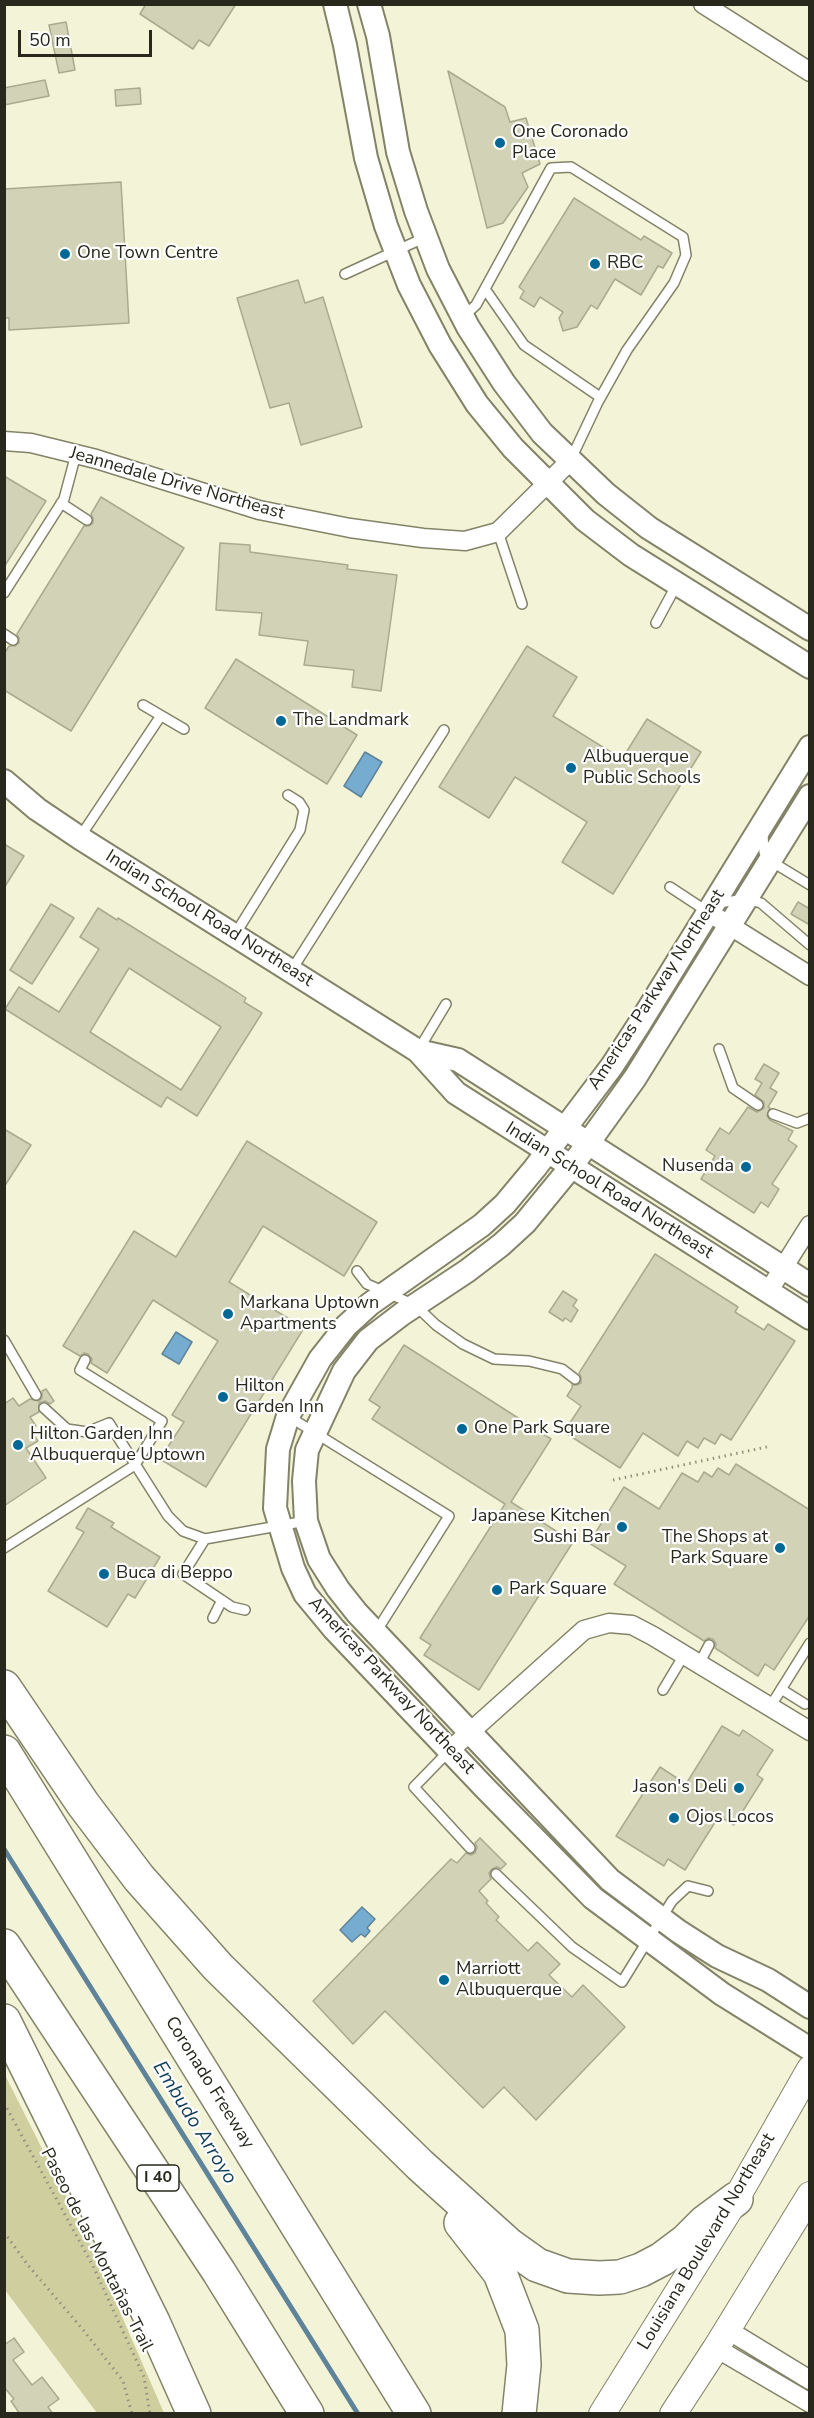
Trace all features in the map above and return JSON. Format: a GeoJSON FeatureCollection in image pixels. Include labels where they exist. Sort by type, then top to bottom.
{"type":"FeatureCollection","features":[{"type":"Feature","properties":{"kind":"highway"},"geometry":{"type":"LineString","coordinates":[[4,1687],[83,1804],[139,1878],[218,1967],[420,2165],[509,2245],[537,2265],[568,2276],[620,2277],[641,2270],[662,2259],[736,2199]]}},
{"type":"Feature","properties":{"kind":"highway","name":"Coronado Freeway"},"geometry":{"type":"LineString","coordinates":[[4,1752],[414,2414]]}},
{"type":"Feature","properties":{"kind":"highway","name":"I 40"},"geometry":{"type":"LineString","coordinates":[[4,1946],[219,2272],[307,2414]]}},
{"type":"Feature","properties":{"kind":"highway"},"geometry":{"type":"LineString","coordinates":[[4,2021],[153,2322],[194,2414]]}},
{"type":"Feature","properties":{"kind":"highway"},"geometry":{"type":"LineString","coordinates":[[420,2165],[500,2273],[513,2302],[522,2330],[524,2365],[519,2414]]}},
{"type":"Feature","properties":{"kind":"main road","name":"Louisiana Boulevard Northeast"},"geometry":{"type":"LineString","coordinates":[[602,2414],[736,2199],[810,2069]]}},
{"type":"Feature","properties":{"kind":"main road"},"geometry":{"type":"LineString","coordinates":[[673,2414],[810,2195]]}},
{"type":"Feature","properties":{"kind":"street"},"geometry":{"type":"LineString","coordinates":[[335,4],[366,158],[396,250],[409,285],[440,345],[477,404],[513,448],[547,484],[594,527],[631,555],[810,667]]}},
{"type":"Feature","properties":{"kind":"street"},"geometry":{"type":"LineString","coordinates":[[369,4],[378,36],[398,152],[426,237],[438,269],[463,317],[504,382],[536,425],[606,494],[649,528],[810,629]]}},
{"type":"Feature","properties":{"kind":"street"},"geometry":{"type":"LineString","coordinates":[[703,4],[808,67]]}},
{"type":"Feature","properties":{"kind":"street","name":"Jeannedale Drive Northeast"},"geometry":{"type":"LineString","coordinates":[[4,441],[31,444],[76,454],[259,510],[350,528],[465,541],[498,531],[570,461]]}},
{"type":"Feature","properties":{"kind":"street","name":"Americas Parkway Northeast"},"geometry":{"type":"LineString","coordinates":[[810,747],[638,1026],[612,1066],[547,1153],[505,1204],[482,1225],[386,1293],[346,1326],[320,1359],[288,1416],[278,1449],[275,1508],[292,1568],[305,1594],[334,1629],[593,1898],[722,1994],[810,2049]]}},
{"type":"Feature","properties":{"kind":"street","name":"Indian School Road Northeast"},"geometry":{"type":"LineString","coordinates":[[4,781],[37,809],[80,838],[418,1051],[456,1093],[547,1153],[810,1318]]}},
{"type":"Feature","properties":{"kind":"street","name":"Americas Parkway Northeast"},"geometry":{"type":"LineString","coordinates":[[810,796],[635,1078],[571,1167],[525,1223],[501,1245],[368,1340],[344,1371],[307,1450],[304,1481],[306,1521],[319,1559],[345,1597],[610,1880],[660,1920],[717,1956],[768,1980],[810,2007]]}},
{"type":"Feature","properties":{"kind":"street"},"geometry":{"type":"LineString","coordinates":[[710,908],[730,925],[810,976]]}},
{"type":"Feature","properties":{"kind":"street","name":"Indian School Road Northeast"},"geometry":{"type":"LineString","coordinates":[[418,1051],[458,1060],[810,1285]]}},
{"type":"Feature","properties":{"kind":"street"},"geometry":{"type":"LineString","coordinates":[[768,1292],[810,1225]]}},
{"type":"Feature","properties":{"kind":"street"},"geometry":{"type":"LineString","coordinates":[[450,1750],[584,1630],[609,1623],[632,1625],[653,1636],[810,1731]]}},
{"type":"Feature","properties":{"kind":"street"},"geometry":{"type":"LineString","coordinates":[[722,2339],[810,2380]]}},
{"type":"Feature","properties":{"kind":"street"},"geometry":{"type":"LineString","coordinates":[[722,2339],[810,2403]]}},
{"type":"Feature","properties":{"kind":"lane"},"geometry":{"type":"LineString","coordinates":[[463,317],[476,305],[551,168],[571,167],[683,237],[686,255],[674,283],[627,350],[600,397],[570,461]]}},
{"type":"Feature","properties":{"kind":"lane"},"geometry":{"type":"LineString","coordinates":[[345,274],[426,237]]}},
{"type":"Feature","properties":{"kind":"lane"},"geometry":{"type":"LineString","coordinates":[[485,289],[524,345],[600,397]]}},
{"type":"Feature","properties":{"kind":"lane"},"geometry":{"type":"LineString","coordinates":[[4,593],[61,503],[76,454]]}},
{"type":"Feature","properties":{"kind":"lane"},"geometry":{"type":"LineString","coordinates":[[61,503],[87,520]]}},
{"type":"Feature","properties":{"kind":"lane"},"geometry":{"type":"LineString","coordinates":[[498,531],[522,604]]}},
{"type":"Feature","properties":{"kind":"lane"},"geometry":{"type":"LineString","coordinates":[[656,623],[677,584]]}},
{"type":"Feature","properties":{"kind":"lane"},"geometry":{"type":"LineString","coordinates":[[4,634],[13,639]]}},
{"type":"Feature","properties":{"kind":"lane"},"geometry":{"type":"LineString","coordinates":[[143,705],[184,729]]}},
{"type":"Feature","properties":{"kind":"lane"},"geometry":{"type":"LineString","coordinates":[[80,838],[160,717]]}},
{"type":"Feature","properties":{"kind":"lane"},"geometry":{"type":"LineString","coordinates":[[291,972],[444,730]]}},
{"type":"Feature","properties":{"kind":"lane"},"geometry":{"type":"LineString","coordinates":[[234,936],[300,830],[304,810],[299,802],[288,795]]}},
{"type":"Feature","properties":{"kind":"lane"},"geometry":{"type":"LineString","coordinates":[[765,820],[762,840],[764,852],[769,861],[810,885]]}},
{"type":"Feature","properties":{"kind":"lane"},"geometry":{"type":"LineString","coordinates":[[670,887],[710,908],[746,899],[761,903],[810,945]]}},
{"type":"Feature","properties":{"kind":"lane"},"geometry":{"type":"LineString","coordinates":[[418,1051],[446,1004]]}},
{"type":"Feature","properties":{"kind":"lane"},"geometry":{"type":"LineString","coordinates":[[718,1049],[733,1088],[758,1105]]}},
{"type":"Feature","properties":{"kind":"lane"},"geometry":{"type":"LineString","coordinates":[[773,1114],[796,1123],[810,1118]]}},
{"type":"Feature","properties":{"kind":"lane"},"geometry":{"type":"LineString","coordinates":[[357,1271],[367,1284],[415,1305],[436,1325],[463,1344],[494,1359],[529,1361],[562,1369],[575,1380]]}},
{"type":"Feature","properties":{"kind":"lane"},"geometry":{"type":"LineString","coordinates":[[4,1340],[36,1395]]}},
{"type":"Feature","properties":{"kind":"lane"},"geometry":{"type":"LineString","coordinates":[[4,1548],[135,1465],[162,1422],[80,1370],[85,1360]]}},
{"type":"Feature","properties":{"kind":"lane"},"geometry":{"type":"LineString","coordinates":[[44,1408],[67,1429],[87,1432],[109,1423],[168,1516],[183,1532],[206,1539],[306,1521]]}},
{"type":"Feature","properties":{"kind":"lane"},"geometry":{"type":"LineString","coordinates":[[288,1416],[449,1516],[376,1632]]}},
{"type":"Feature","properties":{"kind":"lane"},"geometry":{"type":"LineString","coordinates":[[206,1539],[183,1574],[232,1607],[245,1610]]}},
{"type":"Feature","properties":{"kind":"lane"},"geometry":{"type":"LineString","coordinates":[[213,1618],[222,1600]]}},
{"type":"Feature","properties":{"kind":"lane"},"geometry":{"type":"LineString","coordinates":[[770,1707],[810,1643]]}},
{"type":"Feature","properties":{"kind":"lane"},"geometry":{"type":"LineString","coordinates":[[663,1690],[709,1645]]}},
{"type":"Feature","properties":{"kind":"lane"},"geometry":{"type":"LineString","coordinates":[[781,1689],[805,1704]]}},
{"type":"Feature","properties":{"kind":"lane"},"geometry":{"type":"LineString","coordinates":[[450,1750],[414,1787],[470,1848]]}},
{"type":"Feature","properties":{"kind":"lane"},"geometry":{"type":"LineString","coordinates":[[496,1874],[572,1947],[622,1982],[672,1901],[688,1886],[708,1891]]}},
{"type":"Feature","properties":{"kind":"path"},"geometry":{"type":"LineString","coordinates":[[613,1480],[771,1446]]}},
{"type":"Feature","properties":{"kind":"path","name":"Paseo de las Montañas Trail"},"geometry":{"type":"LineString","coordinates":[[4,2103],[93,2266],[144,2377],[150,2414]]}},
{"type":"Feature","properties":{"kind":"path"},"geometry":{"type":"LineString","coordinates":[[4,2232],[27,2264],[123,2381],[132,2414]]}},
{"type":"Feature","properties":{"kind":"green space"},"geometry":{"type":"Polygon","coordinates":[[[5,2075],[93,2250],[164,2413],[97,2413],[5,2290],[5,2075]]]}},
{"type":"Feature","properties":{"kind":"water"},"geometry":{"type":"Polygon","coordinates":[[[365,752],[382,762],[361,797],[344,786],[365,752]]]}},
{"type":"Feature","properties":{"kind":"water"},"geometry":{"type":"Polygon","coordinates":[[[176,1332],[192,1342],[179,1364],[162,1354],[176,1332]]]}},
{"type":"Feature","properties":{"kind":"water"},"geometry":{"type":"Polygon","coordinates":[[[362,1907],[375,1919],[367,1928],[370,1931],[365,1937],[361,1934],[352,1942],[340,1930],[362,1907]]]}},
{"type":"Feature","properties":{"kind":"building"},"geometry":{"type":"Polygon","coordinates":[[[146,4],[236,4],[209,46],[199,40],[193,49],[140,14],[146,4]]]}},
{"type":"Feature","properties":{"kind":"building"},"geometry":{"type":"Polygon","coordinates":[[[66,22],[75,70],[59,73],[49,25],[66,22]]]}},
{"type":"Feature","properties":{"kind":"building","name":"One Coronado Place"},"geometry":{"type":"Polygon","coordinates":[[[448,71],[505,107],[510,122],[526,118],[540,164],[522,173],[528,187],[503,223],[487,228],[448,71]]]}},
{"type":"Feature","properties":{"kind":"building"},"geometry":{"type":"Polygon","coordinates":[[[45,80],[49,96],[4,105],[4,88],[45,80]]]}},
{"type":"Feature","properties":{"kind":"building"},"geometry":{"type":"Polygon","coordinates":[[[140,88],[141,104],[116,106],[115,90],[140,88]]]}},
{"type":"Feature","properties":{"kind":"building","name":"One Town Centre"},"geometry":{"type":"Polygon","coordinates":[[[121,182],[129,323],[9,330],[9,318],[4,318],[4,189],[121,182]]]}},
{"type":"Feature","properties":{"kind":"building","name":"RBC"},"geometry":{"type":"Polygon","coordinates":[[[574,198],[641,240],[644,236],[672,253],[663,268],[658,266],[641,295],[615,279],[597,309],[591,305],[577,327],[563,331],[559,318],[563,312],[540,297],[534,307],[520,298],[524,291],[519,287],[574,198]]]}},
{"type":"Feature","properties":{"kind":"building"},"geometry":{"type":"Polygon","coordinates":[[[298,280],[305,303],[323,297],[362,427],[301,445],[289,403],[270,408],[237,298],[298,280]]]}},
{"type":"Feature","properties":{"kind":"building"},"geometry":{"type":"Polygon","coordinates":[[[4,476],[46,501],[4,567],[4,476]]]}},
{"type":"Feature","properties":{"kind":"building"},"geometry":{"type":"Polygon","coordinates":[[[101,497],[184,548],[71,731],[4,690],[4,654],[9,646],[19,643],[17,634],[84,526],[93,523],[91,514],[101,497]]]}},
{"type":"Feature","properties":{"kind":"building"},"geometry":{"type":"Polygon","coordinates":[[[220,543],[250,545],[250,552],[348,565],[347,569],[397,575],[381,691],[352,687],[354,670],[304,665],[308,641],[259,635],[262,613],[216,610],[220,543]]]}},
{"type":"Feature","properties":{"kind":"building","name":"Albuquerque Public Schools"},"geometry":{"type":"Polygon","coordinates":[[[527,646],[577,677],[553,716],[622,759],[647,719],[701,752],[613,894],[562,862],[587,822],[515,777],[489,818],[439,787],[527,646]]]}},
{"type":"Feature","properties":{"kind":"building","name":"The Landmark"},"geometry":{"type":"Polygon","coordinates":[[[236,659],[357,735],[327,784],[205,708],[236,659]]]}},
{"type":"Feature","properties":{"kind":"building"},"geometry":{"type":"Polygon","coordinates":[[[4,844],[24,856],[4,888],[4,844]]]}},
{"type":"Feature","properties":{"kind":"building"},"geometry":{"type":"Polygon","coordinates":[[[798,902],[810,909],[810,925],[791,914],[798,902]]]}},
{"type":"Feature","properties":{"kind":"building"},"geometry":{"type":"Polygon","coordinates":[[[51,904],[74,918],[32,984],[10,970],[51,904]]]}},
{"type":"Feature","properties":{"kind":"building"},"geometry":{"type":"Polygon","coordinates":[[[98,908],[237,992],[246,998],[244,1002],[262,1013],[197,1116],[167,1097],[161,1107],[5,1009],[19,987],[59,1012],[99,949],[80,937],[98,908]],[[129,968],[90,1032],[181,1090],[221,1027],[129,968]]]}},
{"type":"Feature","properties":{"kind":"building","name":"Nusenda"},"geometry":{"type":"Polygon","coordinates":[[[764,1064],[779,1073],[770,1088],[777,1092],[768,1107],[770,1108],[767,1116],[770,1120],[793,1131],[788,1140],[797,1146],[772,1184],[779,1189],[768,1207],[761,1202],[754,1213],[701,1179],[715,1156],[706,1150],[720,1128],[729,1134],[748,1107],[757,1112],[764,1108],[764,1102],[755,1095],[762,1083],[755,1079],[764,1064]]]}},
{"type":"Feature","properties":{"kind":"building"},"geometry":{"type":"Polygon","coordinates":[[[4,1129],[31,1145],[4,1187],[4,1129]]]}},
{"type":"Feature","properties":{"kind":"building","name":"Markana Uptown Apartments"},"geometry":{"type":"Polygon","coordinates":[[[247,1141],[377,1222],[344,1276],[263,1226],[229,1282],[304,1328],[206,1487],[160,1459],[184,1422],[172,1415],[218,1341],[153,1300],[107,1373],[91,1363],[92,1359],[88,1354],[84,1353],[80,1356],[63,1346],[134,1231],[176,1257],[247,1141]]]}},
{"type":"Feature","properties":{"kind":"building"},"geometry":{"type":"Polygon","coordinates":[[[655,1254],[738,1307],[735,1312],[764,1330],[768,1324],[795,1341],[731,1440],[721,1434],[715,1444],[704,1438],[698,1448],[687,1441],[678,1456],[643,1433],[620,1468],[564,1432],[581,1406],[567,1396],[572,1385],[581,1383],[579,1373],[655,1254]]]}},
{"type":"Feature","properties":{"kind":"building"},"geometry":{"type":"Polygon","coordinates":[[[563,1291],[577,1300],[573,1306],[578,1310],[571,1322],[565,1318],[563,1321],[549,1312],[563,1291]]]}},
{"type":"Feature","properties":{"kind":"building"},"geometry":{"type":"Polygon","coordinates":[[[404,1345],[551,1439],[511,1502],[573,1542],[479,1690],[424,1655],[431,1645],[420,1638],[505,1504],[372,1419],[380,1407],[369,1400],[404,1345]]]}},
{"type":"Feature","properties":{"kind":"building","name":"Hilton Garden Inn Albuquerque Uptown"},"geometry":{"type":"Polygon","coordinates":[[[46,1389],[54,1401],[50,1404],[45,1401],[39,1403],[39,1412],[30,1417],[36,1426],[30,1430],[38,1441],[26,1448],[46,1478],[4,1506],[4,1404],[13,1398],[19,1406],[30,1399],[39,1401],[42,1398],[42,1391],[46,1389]]]}},
{"type":"Feature","properties":{"kind":"building"},"geometry":{"type":"Polygon","coordinates":[[[736,1464],[810,1510],[810,1615],[774,1670],[765,1664],[758,1676],[715,1648],[716,1644],[713,1639],[708,1638],[704,1641],[614,1584],[626,1566],[589,1543],[624,1487],[659,1509],[682,1473],[698,1482],[704,1472],[712,1477],[718,1468],[729,1475],[736,1464]]]}},
{"type":"Feature","properties":{"kind":"building","name":"Buca di Beppo"},"geometry":{"type":"Polygon","coordinates":[[[88,1508],[114,1523],[111,1527],[160,1557],[135,1598],[128,1594],[107,1627],[48,1591],[84,1532],[76,1528],[88,1508]]]}},
{"type":"Feature","properties":{"kind":"building"},"geometry":{"type":"Polygon","coordinates":[[[722,1726],[739,1736],[743,1730],[773,1750],[757,1775],[763,1779],[734,1825],[719,1816],[685,1870],[668,1859],[664,1866],[616,1836],[660,1767],[686,1784],[722,1726]]]}},
{"type":"Feature","properties":{"kind":"building","name":"Marriott Albuquerque"},"geometry":{"type":"Polygon","coordinates":[[[480,1838],[506,1864],[501,1869],[497,1867],[492,1869],[489,1873],[491,1879],[479,1891],[499,1917],[496,1920],[528,1951],[537,1942],[560,1964],[549,1975],[572,1997],[583,1985],[625,2027],[536,2120],[504,2087],[483,2108],[385,2011],[353,2044],[313,2001],[451,1859],[457,1863],[466,1853],[471,1855],[475,1853],[477,1847],[475,1843],[480,1838]]]}},
{"type":"Feature","properties":{"kind":"building"},"geometry":{"type":"Polygon","coordinates":[[[14,2338],[24,2352],[13,2360],[32,2385],[42,2377],[59,2399],[48,2407],[53,2414],[20,2414],[11,2401],[14,2399],[4,2387],[4,2345],[14,2338]]]}},
{"type":"Feature","properties":{"kind":"waterway","name":"Embudo Arroyo"},"geometry":{"type":"LineString","coordinates":[[4,1849],[358,2414]]}},
{"type":"Feature","properties":{"kind":"place","name":"One Coronado Place"},"geometry":{"type":"Point","coordinates":[500,143]}},
{"type":"Feature","properties":{"kind":"place","name":"One Town Centre"},"geometry":{"type":"Point","coordinates":[65,254]}},
{"type":"Feature","properties":{"kind":"place","name":"RBC"},"geometry":{"type":"Point","coordinates":[595,264]}},
{"type":"Feature","properties":{"kind":"place","name":"The Landmark"},"geometry":{"type":"Point","coordinates":[281,721]}},
{"type":"Feature","properties":{"kind":"place","name":"Albuquerque Public Schools"},"geometry":{"type":"Point","coordinates":[571,768]}},
{"type":"Feature","properties":{"kind":"place","name":"Nusenda"},"geometry":{"type":"Point","coordinates":[746,1167]}},
{"type":"Feature","properties":{"kind":"place","name":"Markana Uptown Apartments"},"geometry":{"type":"Point","coordinates":[228,1314]}},
{"type":"Feature","properties":{"kind":"place","name":"Hilton Garden Inn"},"geometry":{"type":"Point","coordinates":[223,1397]}},
{"type":"Feature","properties":{"kind":"place","name":"One Park Square"},"geometry":{"type":"Point","coordinates":[462,1429]}},
{"type":"Feature","properties":{"kind":"place","name":"Hilton Garden Inn Albuquerque Uptown"},"geometry":{"type":"Point","coordinates":[18,1445]}},
{"type":"Feature","properties":{"kind":"place","name":"Japanese Kitchen Sushi Bar"},"geometry":{"type":"Point","coordinates":[622,1527]}},
{"type":"Feature","properties":{"kind":"place","name":"The Shops at Park Square"},"geometry":{"type":"Point","coordinates":[780,1548]}},
{"type":"Feature","properties":{"kind":"place","name":"Buca di Beppo"},"geometry":{"type":"Point","coordinates":[104,1574]}},
{"type":"Feature","properties":{"kind":"place","name":"Park Square"},"geometry":{"type":"Point","coordinates":[497,1590]}},
{"type":"Feature","properties":{"kind":"place","name":"Jason's Deli"},"geometry":{"type":"Point","coordinates":[739,1788]}},
{"type":"Feature","properties":{"kind":"place","name":"Ojos Locos"},"geometry":{"type":"Point","coordinates":[674,1818]}},
{"type":"Feature","properties":{"kind":"place","name":"Marriott Albuquerque"},"geometry":{"type":"Point","coordinates":[444,1980]}}]}
